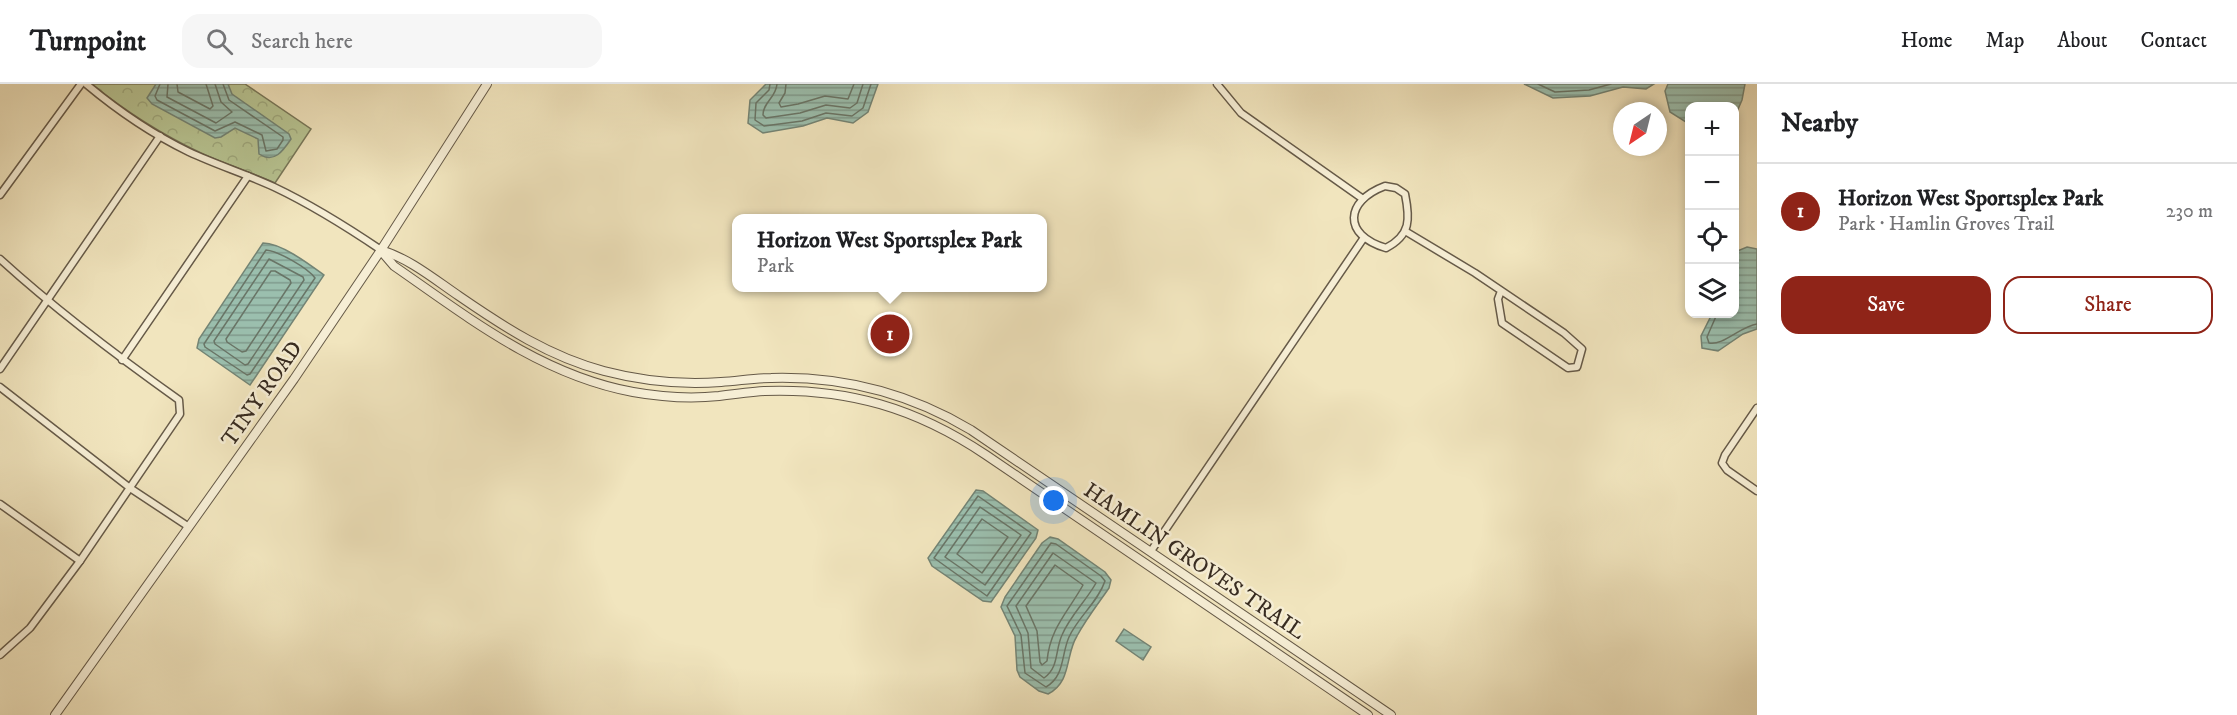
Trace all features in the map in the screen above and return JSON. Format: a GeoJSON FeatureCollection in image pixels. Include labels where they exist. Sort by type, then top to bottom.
{"type":"FeatureCollection","features":[{"type":"Feature","properties":{"kind":"street"},"geometry":{"type":"LineString","coordinates":[[0,195],[81,84]]}},
{"type":"Feature","properties":{"kind":"street"},"geometry":{"type":"LineString","coordinates":[[86,84],[120,111],[160,136],[195,155],[306,203],[381,250]]}},
{"type":"Feature","properties":{"kind":"street","name":"TINY ROAD"},"geometry":{"type":"LineString","coordinates":[[55,715],[294,379],[381,250],[487,84]]}},
{"type":"Feature","properties":{"kind":"street"},"geometry":{"type":"LineString","coordinates":[[1217,84],[1241,113],[1363,199]]}},
{"type":"Feature","properties":{"kind":"street"},"geometry":{"type":"LineString","coordinates":[[0,369],[160,136]]}},
{"type":"Feature","properties":{"kind":"street"},"geometry":{"type":"LineString","coordinates":[[122,360],[248,176]]}},
{"type":"Feature","properties":{"kind":"street"},"geometry":{"type":"LineString","coordinates":[[1385,186],[1396,188],[1405,194],[1409,212],[1405,231],[1399,241],[1386,248],[1364,239],[1354,228],[1354,215],[1363,199],[1373,191],[1385,186]]}},
{"type":"Feature","properties":{"kind":"street"},"geometry":{"type":"LineString","coordinates":[[1405,231],[1501,291],[1564,333],[1582,349],[1577,367],[1568,368],[1502,323],[1498,299],[1501,291]]}},
{"type":"Feature","properties":{"kind":"street"},"geometry":{"type":"LineString","coordinates":[[1144,562],[1364,239]]}},
{"type":"Feature","properties":{"kind":"street","name":"HAMLIN GROVES TRAIL"},"geometry":{"type":"LineString","coordinates":[[381,250],[400,256],[503,326],[534,344],[562,357],[603,371],[639,379],[674,382],[768,378],[807,378],[843,382],[906,398],[940,413],[970,430],[1391,715]]}},
{"type":"Feature","properties":{"kind":"street","name":"HAMLIN GROVES TRAIL"},"geometry":{"type":"LineString","coordinates":[[381,250],[394,266],[505,342],[547,365],[595,382],[634,392],[690,397],[778,391],[839,394],[873,401],[942,428],[964,440],[1368,715]]}},
{"type":"Feature","properties":{"kind":"street"},"geometry":{"type":"LineString","coordinates":[[0,259],[47,301],[122,360],[179,400],[180,414],[80,561],[30,628],[0,655]]}},
{"type":"Feature","properties":{"kind":"street"},"geometry":{"type":"LineString","coordinates":[[0,387],[130,488],[189,527]]}},
{"type":"Feature","properties":{"kind":"street"},"geometry":{"type":"LineString","coordinates":[[1757,408],[1722,463],[1727,470],[1757,491]]}},
{"type":"Feature","properties":{"kind":"street"},"geometry":{"type":"LineString","coordinates":[[964,440],[970,430]]}},
{"type":"Feature","properties":{"kind":"street"},"geometry":{"type":"LineString","coordinates":[[0,504],[80,561]]}},
{"type":"Feature","properties":{"kind":"green space"},"geometry":{"type":"Polygon","coordinates":[[[92,84],[245,84],[311,129],[275,183],[186,146],[130,113],[92,84]]]}},
{"type":"Feature","properties":{"kind":"water"},"geometry":{"type":"Polygon","coordinates":[[[156,84],[228,84],[232,94],[289,134],[291,139],[278,155],[269,158],[259,154],[258,139],[235,128],[215,138],[152,104],[147,98],[156,84]]]}},
{"type":"Feature","properties":{"kind":"water"},"geometry":{"type":"Polygon","coordinates":[[[766,84],[878,84],[868,112],[853,123],[827,118],[803,126],[763,133],[748,123],[750,100],[766,84]]]}},
{"type":"Feature","properties":{"kind":"water"},"geometry":{"type":"Polygon","coordinates":[[[1524,84],[1654,84],[1646,89],[1623,87],[1590,96],[1553,98],[1524,84]]]}},
{"type":"Feature","properties":{"kind":"water"},"geometry":{"type":"Polygon","coordinates":[[[1668,84],[1745,84],[1739,107],[1739,102],[1685,102],[1685,121],[1670,112],[1665,91],[1668,84]]]}},
{"type":"Feature","properties":{"kind":"water"},"geometry":{"type":"Polygon","coordinates":[[[263,243],[286,250],[324,275],[250,385],[197,348],[199,339],[263,243]]]}},
{"type":"Feature","properties":{"kind":"water"},"geometry":{"type":"Polygon","coordinates":[[[1747,247],[1757,249],[1757,329],[1743,334],[1718,351],[1702,348],[1701,336],[1710,318],[1739,318],[1739,250],[1747,247]]]}},
{"type":"Feature","properties":{"kind":"water"},"geometry":{"type":"Polygon","coordinates":[[[976,490],[983,491],[1038,530],[1036,538],[991,602],[983,601],[932,566],[928,558],[976,490]]]}},
{"type":"Feature","properties":{"kind":"water"},"geometry":{"type":"Polygon","coordinates":[[[1050,537],[1058,539],[1105,572],[1111,580],[1109,588],[1073,643],[1061,683],[1048,694],[1039,691],[1020,677],[1017,670],[1015,636],[1001,607],[1005,597],[1042,543],[1050,537]]]}},
{"type":"Feature","properties":{"kind":"water"},"geometry":{"type":"Polygon","coordinates":[[[1124,629],[1151,647],[1143,660],[1116,641],[1124,629]]]}},
{"type":"Feature","properties":{"kind":"place","name":"Horizon West Sportsplex Park"},"geometry":{"type":"Point","coordinates":[890,334]}}]}
